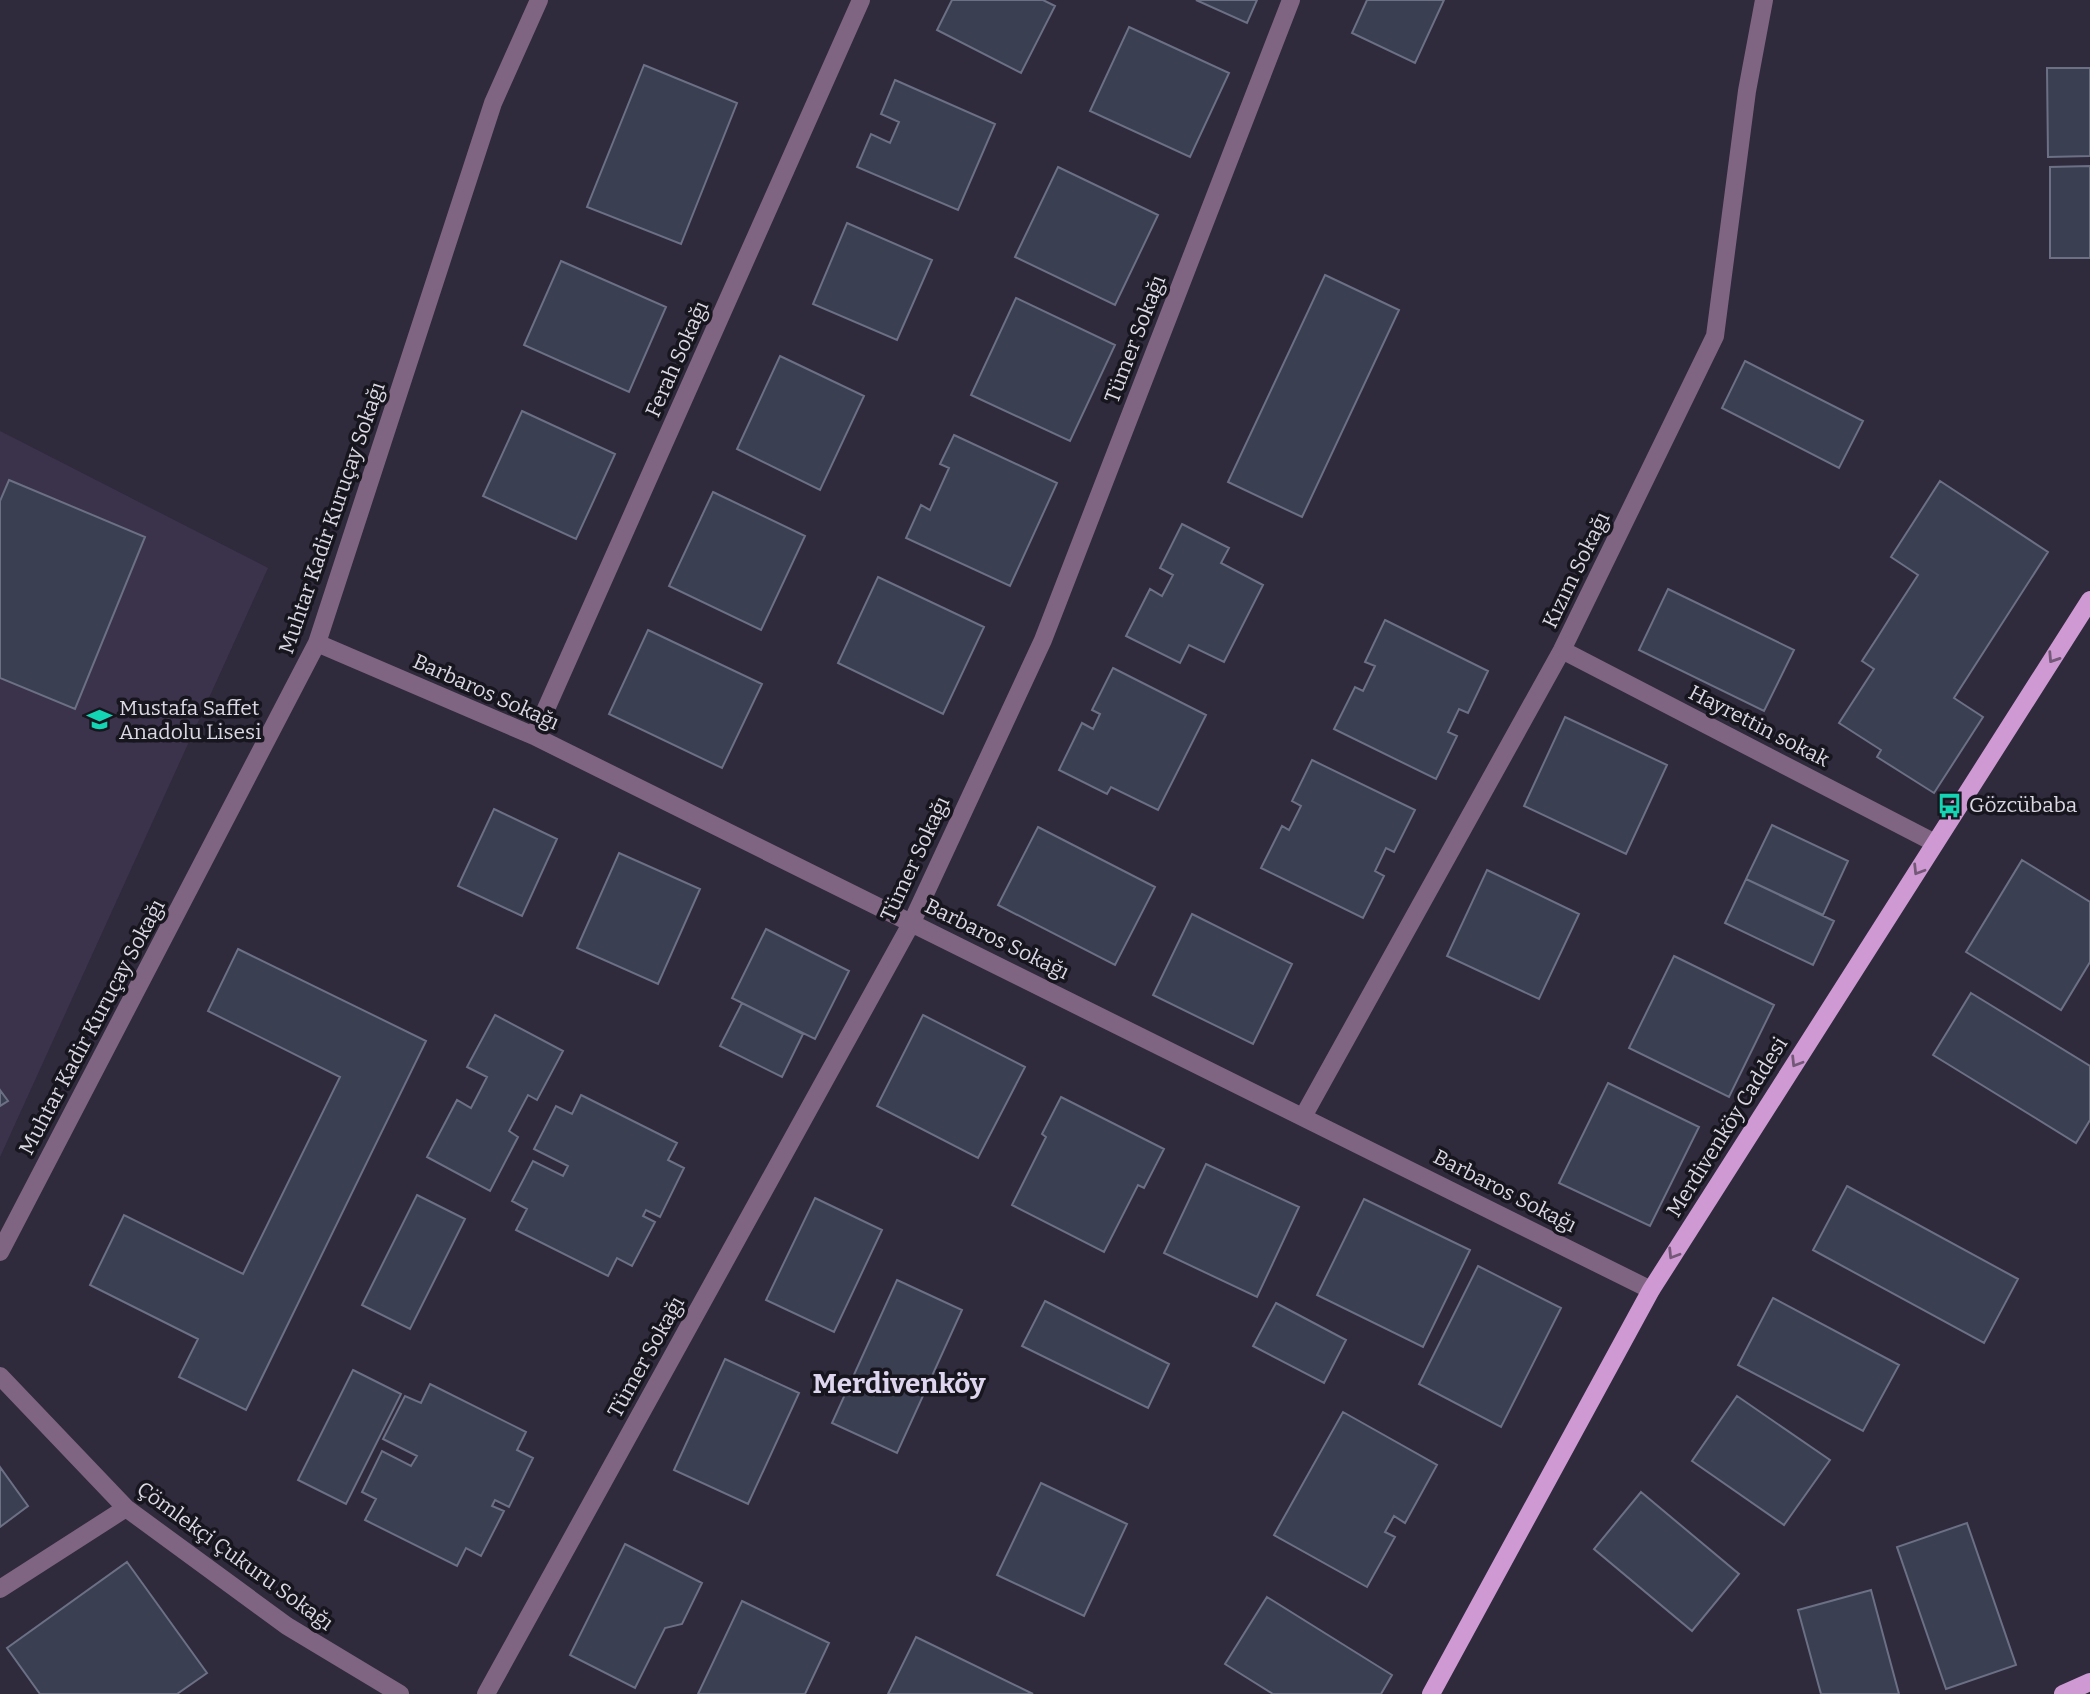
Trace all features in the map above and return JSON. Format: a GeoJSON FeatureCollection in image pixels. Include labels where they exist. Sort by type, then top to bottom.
{"type":"FeatureCollection","features":[{"type":"Feature","properties":{"kind":"main road","name":"Merdivenköy Caddesi"},"geometry":{"type":"LineString","coordinates":[[1430,1694],[1651,1290],[2090,600]]}},
{"type":"Feature","properties":{"kind":"main road"},"geometry":{"type":"LineString","coordinates":[[2063,1694],[2090,1682]]}},
{"type":"Feature","properties":{"kind":"street","name":"Muhtar Kadir Kuruçay Sokağı"},"geometry":{"type":"LineString","coordinates":[[0,1252],[317,643],[493,103],[539,0]]}},
{"type":"Feature","properties":{"kind":"street","name":"Ferah Sokağı"},"geometry":{"type":"LineString","coordinates":[[534,736],[861,0]]}},
{"type":"Feature","properties":{"kind":"street","name":"Tümer Sokağı"},"geometry":{"type":"LineString","coordinates":[[486,1694],[912,922],[1043,640],[1291,0]]}},
{"type":"Feature","properties":{"kind":"street","name":"Kızım Sokağı"},"geometry":{"type":"LineString","coordinates":[[1304,1115],[1562,650],[1715,336],[1746,92],[1764,0]]}},
{"type":"Feature","properties":{"kind":"street","name":"Barbaros Sokağı"},"geometry":{"type":"LineString","coordinates":[[317,643],[534,736],[1304,1115],[1651,1290]]}},
{"type":"Feature","properties":{"kind":"street","name":"Hayrettin sokak"},"geometry":{"type":"LineString","coordinates":[[1562,650],[1935,843]]}},
{"type":"Feature","properties":{"kind":"street","name":"Çömlekçi Çukuru Sokağı"},"geometry":{"type":"LineString","coordinates":[[0,1376],[126,1508],[288,1626],[400,1694]]}},
{"type":"Feature","properties":{"kind":"street"},"geometry":{"type":"LineString","coordinates":[[0,1589],[126,1508]]}},
{"type":"Feature","properties":{"kind":"shaded area","name":"Mustafa Saffet Anadolu Lisesi"},"geometry":{"type":"Polygon","coordinates":[[[0,431],[268,568],[0,1157],[0,431]]]}},
{"type":"Feature","properties":{"kind":"building"},"geometry":{"type":"Polygon","coordinates":[[[952,0],[1043,0],[1055,6],[1021,73],[937,30],[952,0]]]}},
{"type":"Feature","properties":{"kind":"building"},"geometry":{"type":"Polygon","coordinates":[[[1196,0],[1257,0],[1247,23],[1196,0]]]}},
{"type":"Feature","properties":{"kind":"building"},"geometry":{"type":"Polygon","coordinates":[[[1367,0],[1444,0],[1415,63],[1352,33],[1367,0]]]}},
{"type":"Feature","properties":{"kind":"building"},"geometry":{"type":"Polygon","coordinates":[[[1129,27],[1229,73],[1190,157],[1090,111],[1129,27]]]}},
{"type":"Feature","properties":{"kind":"building"},"geometry":{"type":"Polygon","coordinates":[[[644,65],[737,103],[681,244],[587,207],[644,65]]]}},
{"type":"Feature","properties":{"kind":"building"},"geometry":{"type":"Polygon","coordinates":[[[2047,68],[2090,68],[2090,156],[2048,157],[2047,68]]]}},
{"type":"Feature","properties":{"kind":"building"},"geometry":{"type":"Polygon","coordinates":[[[895,80],[995,124],[958,210],[857,167],[871,134],[890,143],[899,122],[881,114],[895,80]]]}},
{"type":"Feature","properties":{"kind":"building"},"geometry":{"type":"Polygon","coordinates":[[[2090,166],[2090,258],[2050,258],[2050,167],[2090,166]]]}},
{"type":"Feature","properties":{"kind":"building"},"geometry":{"type":"Polygon","coordinates":[[[1058,167],[1158,215],[1115,305],[1015,257],[1058,167]]]}},
{"type":"Feature","properties":{"kind":"building"},"geometry":{"type":"Polygon","coordinates":[[[847,223],[932,260],[897,340],[813,304],[847,223]]]}},
{"type":"Feature","properties":{"kind":"building"},"geometry":{"type":"Polygon","coordinates":[[[561,261],[666,307],[629,392],[524,345],[561,261]]]}},
{"type":"Feature","properties":{"kind":"building"},"geometry":{"type":"Polygon","coordinates":[[[1325,275],[1399,310],[1302,517],[1228,482],[1325,275]]]}},
{"type":"Feature","properties":{"kind":"building"},"geometry":{"type":"Polygon","coordinates":[[[1016,298],[1115,345],[1070,441],[971,395],[1016,298]]]}},
{"type":"Feature","properties":{"kind":"building"},"geometry":{"type":"Polygon","coordinates":[[[780,356],[864,396],[820,490],[737,449],[780,356]]]}},
{"type":"Feature","properties":{"kind":"building"},"geometry":{"type":"Polygon","coordinates":[[[1745,361],[1863,421],[1839,468],[1722,408],[1745,361]]]}},
{"type":"Feature","properties":{"kind":"building"},"geometry":{"type":"Polygon","coordinates":[[[522,411],[615,454],[576,539],[483,496],[522,411]]]}},
{"type":"Feature","properties":{"kind":"building"},"geometry":{"type":"Polygon","coordinates":[[[954,435],[1057,483],[1010,586],[906,538],[921,505],[930,510],[949,468],[940,464],[954,435]]]}},
{"type":"Feature","properties":{"kind":"building"},"geometry":{"type":"Polygon","coordinates":[[[9,480],[145,537],[75,709],[0,678],[0,501],[9,480]]]}},
{"type":"Feature","properties":{"kind":"building"},"geometry":{"type":"Polygon","coordinates":[[[1940,481],[2048,552],[1954,698],[1983,717],[1934,793],[1877,757],[1881,750],[1839,723],[1874,669],[1862,661],[1918,575],[1891,557],[1940,481]]]}},
{"type":"Feature","properties":{"kind":"building"},"geometry":{"type":"Polygon","coordinates":[[[713,492],[805,536],[761,630],[669,586],[713,492]]]}},
{"type":"Feature","properties":{"kind":"building"},"geometry":{"type":"Polygon","coordinates":[[[1182,524],[1229,548],[1221,563],[1263,585],[1224,662],[1189,645],[1180,663],[1126,636],[1150,589],[1162,596],[1173,575],[1160,568],[1182,524]]]}},
{"type":"Feature","properties":{"kind":"building"},"geometry":{"type":"Polygon","coordinates":[[[878,577],[984,627],[943,714],[838,663],[878,577]]]}},
{"type":"Feature","properties":{"kind":"building"},"geometry":{"type":"Polygon","coordinates":[[[1668,589],[1794,650],[1764,711],[1639,650],[1668,589]]]}},
{"type":"Feature","properties":{"kind":"building"},"geometry":{"type":"Polygon","coordinates":[[[1385,620],[1488,671],[1468,713],[1459,709],[1448,732],[1457,736],[1436,779],[1334,729],[1355,687],[1363,691],[1375,666],[1365,662],[1385,620]]]}},
{"type":"Feature","properties":{"kind":"building"},"geometry":{"type":"Polygon","coordinates":[[[648,630],[762,684],[722,768],[609,714],[648,630]]]}},
{"type":"Feature","properties":{"kind":"building"},"geometry":{"type":"Polygon","coordinates":[[[1113,668],[1206,715],[1158,810],[1111,787],[1107,794],[1059,770],[1082,723],[1093,729],[1100,714],[1092,710],[1113,668]]]}},
{"type":"Feature","properties":{"kind":"building"},"geometry":{"type":"Polygon","coordinates":[[[1565,717],[1667,765],[1626,854],[1524,806],[1565,717]]]}},
{"type":"Feature","properties":{"kind":"building"},"geometry":{"type":"Polygon","coordinates":[[[1312,760],[1415,810],[1394,852],[1386,848],[1375,871],[1384,876],[1363,918],[1261,868],[1282,826],[1289,830],[1301,806],[1292,801],[1312,760]]]}},
{"type":"Feature","properties":{"kind":"building"},"geometry":{"type":"Polygon","coordinates":[[[494,809],[557,839],[522,916],[458,886],[494,809]]]}},
{"type":"Feature","properties":{"kind":"building"},"geometry":{"type":"Polygon","coordinates":[[[1772,825],[1848,861],[1823,915],[1746,879],[1772,825]]]}},
{"type":"Feature","properties":{"kind":"building"},"geometry":{"type":"Polygon","coordinates":[[[1038,827],[1155,887],[1115,965],[998,905],[1038,827]]]}},
{"type":"Feature","properties":{"kind":"building"},"geometry":{"type":"Polygon","coordinates":[[[619,853],[700,889],[658,984],[577,948],[619,853]]]}},
{"type":"Feature","properties":{"kind":"building"},"geometry":{"type":"Polygon","coordinates":[[[2022,860],[2090,902],[2090,962],[2061,1010],[1966,952],[2022,860]]]}},
{"type":"Feature","properties":{"kind":"building"},"geometry":{"type":"Polygon","coordinates":[[[1487,870],[1579,914],[1539,999],[1447,956],[1487,870]]]}},
{"type":"Feature","properties":{"kind":"building"},"geometry":{"type":"Polygon","coordinates":[[[1746,879],[1834,921],[1813,965],[1725,923],[1746,879]]]}},
{"type":"Feature","properties":{"kind":"building"},"geometry":{"type":"Polygon","coordinates":[[[1192,914],[1292,964],[1253,1044],[1153,995],[1192,914]]]}},
{"type":"Feature","properties":{"kind":"building"},"geometry":{"type":"Polygon","coordinates":[[[766,929],[849,971],[815,1039],[732,998],[766,929]]]}},
{"type":"Feature","properties":{"kind":"building"},"geometry":{"type":"Polygon","coordinates":[[[238,949],[426,1041],[246,1410],[179,1377],[198,1339],[90,1285],[124,1215],[243,1274],[340,1077],[208,1011],[238,949]]]}},
{"type":"Feature","properties":{"kind":"building"},"geometry":{"type":"Polygon","coordinates":[[[1674,956],[1774,1005],[1729,1097],[1629,1048],[1674,956]]]}},
{"type":"Feature","properties":{"kind":"building"},"geometry":{"type":"Polygon","coordinates":[[[1971,993],[2090,1066],[2090,1120],[2076,1143],[1933,1055],[1971,993]]]}},
{"type":"Feature","properties":{"kind":"building"},"geometry":{"type":"Polygon","coordinates":[[[742,1003],[803,1034],[782,1077],[720,1046],[742,1003]]]}},
{"type":"Feature","properties":{"kind":"building"},"geometry":{"type":"Polygon","coordinates":[[[495,1015],[563,1051],[537,1100],[528,1095],[509,1131],[518,1137],[490,1191],[427,1157],[457,1100],[471,1108],[487,1077],[467,1067],[495,1015]]]}},
{"type":"Feature","properties":{"kind":"building"},"geometry":{"type":"Polygon","coordinates":[[[923,1015],[1025,1067],[978,1158],[877,1106],[923,1015]]]}},
{"type":"Feature","properties":{"kind":"building"},"geometry":{"type":"Polygon","coordinates":[[[1608,1083],[1699,1127],[1650,1226],[1559,1183],[1608,1083]]]}},
{"type":"Feature","properties":{"kind":"building"},"geometry":{"type":"Polygon","coordinates":[[[0,1090],[8,1101],[0,1106],[0,1090]]]}},
{"type":"Feature","properties":{"kind":"building"},"geometry":{"type":"Polygon","coordinates":[[[581,1095],[677,1143],[668,1160],[684,1168],[660,1217],[646,1210],[643,1216],[655,1222],[632,1266],[617,1258],[608,1276],[516,1230],[527,1209],[512,1201],[533,1161],[563,1176],[568,1166],[534,1149],[556,1106],[572,1114],[581,1095]]]}},
{"type":"Feature","properties":{"kind":"building"},"geometry":{"type":"Polygon","coordinates":[[[1061,1097],[1164,1149],[1144,1188],[1138,1185],[1104,1252],[1012,1205],[1046,1137],[1042,1134],[1061,1097]]]}},
{"type":"Feature","properties":{"kind":"building"},"geometry":{"type":"Polygon","coordinates":[[[1206,1164],[1299,1207],[1257,1297],[1164,1253],[1206,1164]]]}},
{"type":"Feature","properties":{"kind":"building"},"geometry":{"type":"Polygon","coordinates":[[[1847,1186],[2018,1279],[1984,1343],[1813,1250],[1847,1186]]]}},
{"type":"Feature","properties":{"kind":"building"},"geometry":{"type":"Polygon","coordinates":[[[417,1195],[465,1219],[410,1329],[362,1305],[417,1195]]]}},
{"type":"Feature","properties":{"kind":"building"},"geometry":{"type":"Polygon","coordinates":[[[815,1198],[882,1230],[834,1332],[766,1300],[815,1198]]]}},
{"type":"Feature","properties":{"kind":"building"},"geometry":{"type":"Polygon","coordinates":[[[1364,1199],[1470,1250],[1423,1347],[1317,1295],[1364,1199]]]}},
{"type":"Feature","properties":{"kind":"building"},"geometry":{"type":"Polygon","coordinates":[[[1478,1266],[1561,1308],[1501,1427],[1419,1384],[1478,1266]]]}},
{"type":"Feature","properties":{"kind":"building"},"geometry":{"type":"Polygon","coordinates":[[[897,1280],[962,1310],[897,1453],[832,1423],[897,1280]]]}},
{"type":"Feature","properties":{"kind":"building"},"geometry":{"type":"Polygon","coordinates":[[[1773,1298],[1899,1365],[1863,1431],[1738,1365],[1773,1298]]]}},
{"type":"Feature","properties":{"kind":"building"},"geometry":{"type":"Polygon","coordinates":[[[1045,1301],[1169,1364],[1148,1408],[1022,1346],[1045,1301]]]}},
{"type":"Feature","properties":{"kind":"building"},"geometry":{"type":"Polygon","coordinates":[[[1276,1303],[1346,1340],[1324,1383],[1253,1346],[1276,1303]]]}},
{"type":"Feature","properties":{"kind":"building"},"geometry":{"type":"Polygon","coordinates":[[[725,1359],[799,1393],[748,1504],[674,1470],[725,1359]]]}},
{"type":"Feature","properties":{"kind":"building"},"geometry":{"type":"Polygon","coordinates":[[[353,1370],[401,1394],[346,1504],[298,1480],[353,1370]]]}},
{"type":"Feature","properties":{"kind":"building"},"geometry":{"type":"Polygon","coordinates":[[[430,1384],[526,1432],[517,1450],[533,1458],[509,1507],[495,1500],[492,1506],[504,1511],[481,1556],[466,1548],[457,1566],[365,1520],[376,1499],[362,1492],[382,1451],[411,1466],[417,1456],[383,1439],[405,1396],[421,1403],[430,1384]]]}},
{"type":"Feature","properties":{"kind":"building"},"geometry":{"type":"Polygon","coordinates":[[[1737,1396],[1830,1460],[1784,1525],[1692,1461],[1737,1396]]]}},
{"type":"Feature","properties":{"kind":"building"},"geometry":{"type":"Polygon","coordinates":[[[1343,1412],[1437,1465],[1405,1523],[1394,1516],[1385,1532],[1395,1537],[1367,1587],[1274,1535],[1343,1412]]]}},
{"type":"Feature","properties":{"kind":"building"},"geometry":{"type":"Polygon","coordinates":[[[0,1467],[28,1506],[0,1527],[0,1467]]]}},
{"type":"Feature","properties":{"kind":"building"},"geometry":{"type":"Polygon","coordinates":[[[1041,1483],[1127,1524],[1084,1616],[997,1575],[1041,1483]]]}},
{"type":"Feature","properties":{"kind":"building"},"geometry":{"type":"Polygon","coordinates":[[[1641,1492],[1739,1574],[1692,1631],[1594,1549],[1641,1492]]]}},
{"type":"Feature","properties":{"kind":"building"},"geometry":{"type":"Polygon","coordinates":[[[1967,1523],[2016,1665],[1946,1689],[1897,1547],[1967,1523]]]}},
{"type":"Feature","properties":{"kind":"building"},"geometry":{"type":"Polygon","coordinates":[[[625,1544],[702,1583],[682,1624],[665,1628],[635,1688],[570,1655],[625,1544]]]}},
{"type":"Feature","properties":{"kind":"building"},"geometry":{"type":"Polygon","coordinates":[[[127,1562],[207,1673],[177,1694],[40,1694],[7,1648],[127,1562]]]}},
{"type":"Feature","properties":{"kind":"building"},"geometry":{"type":"Polygon","coordinates":[[[1871,1590],[1899,1694],[1821,1694],[1798,1610],[1871,1590]]]}},
{"type":"Feature","properties":{"kind":"building"},"geometry":{"type":"Polygon","coordinates":[[[1267,1597],[1392,1675],[1381,1694],[1273,1694],[1225,1664],[1267,1597]]]}},
{"type":"Feature","properties":{"kind":"building"},"geometry":{"type":"Polygon","coordinates":[[[742,1601],[829,1643],[805,1694],[698,1694],[742,1601]]]}},
{"type":"Feature","properties":{"kind":"building"},"geometry":{"type":"Polygon","coordinates":[[[916,1637],[1033,1694],[888,1694],[916,1637]]]}},
{"type":"Feature","properties":{"kind":"place","name":"Mustafa Saffet Anadolu Lisesi"},"geometry":{"type":"Point","coordinates":[99,720]}},
{"type":"Feature","properties":{"kind":"place","name":"Gözcübaba"},"geometry":{"type":"Point","coordinates":[1949,805]}},
{"type":"Feature","properties":{"kind":"district","name":"Merdivenköy"},"geometry":{"type":"Point","coordinates":[899,1383]}}]}
